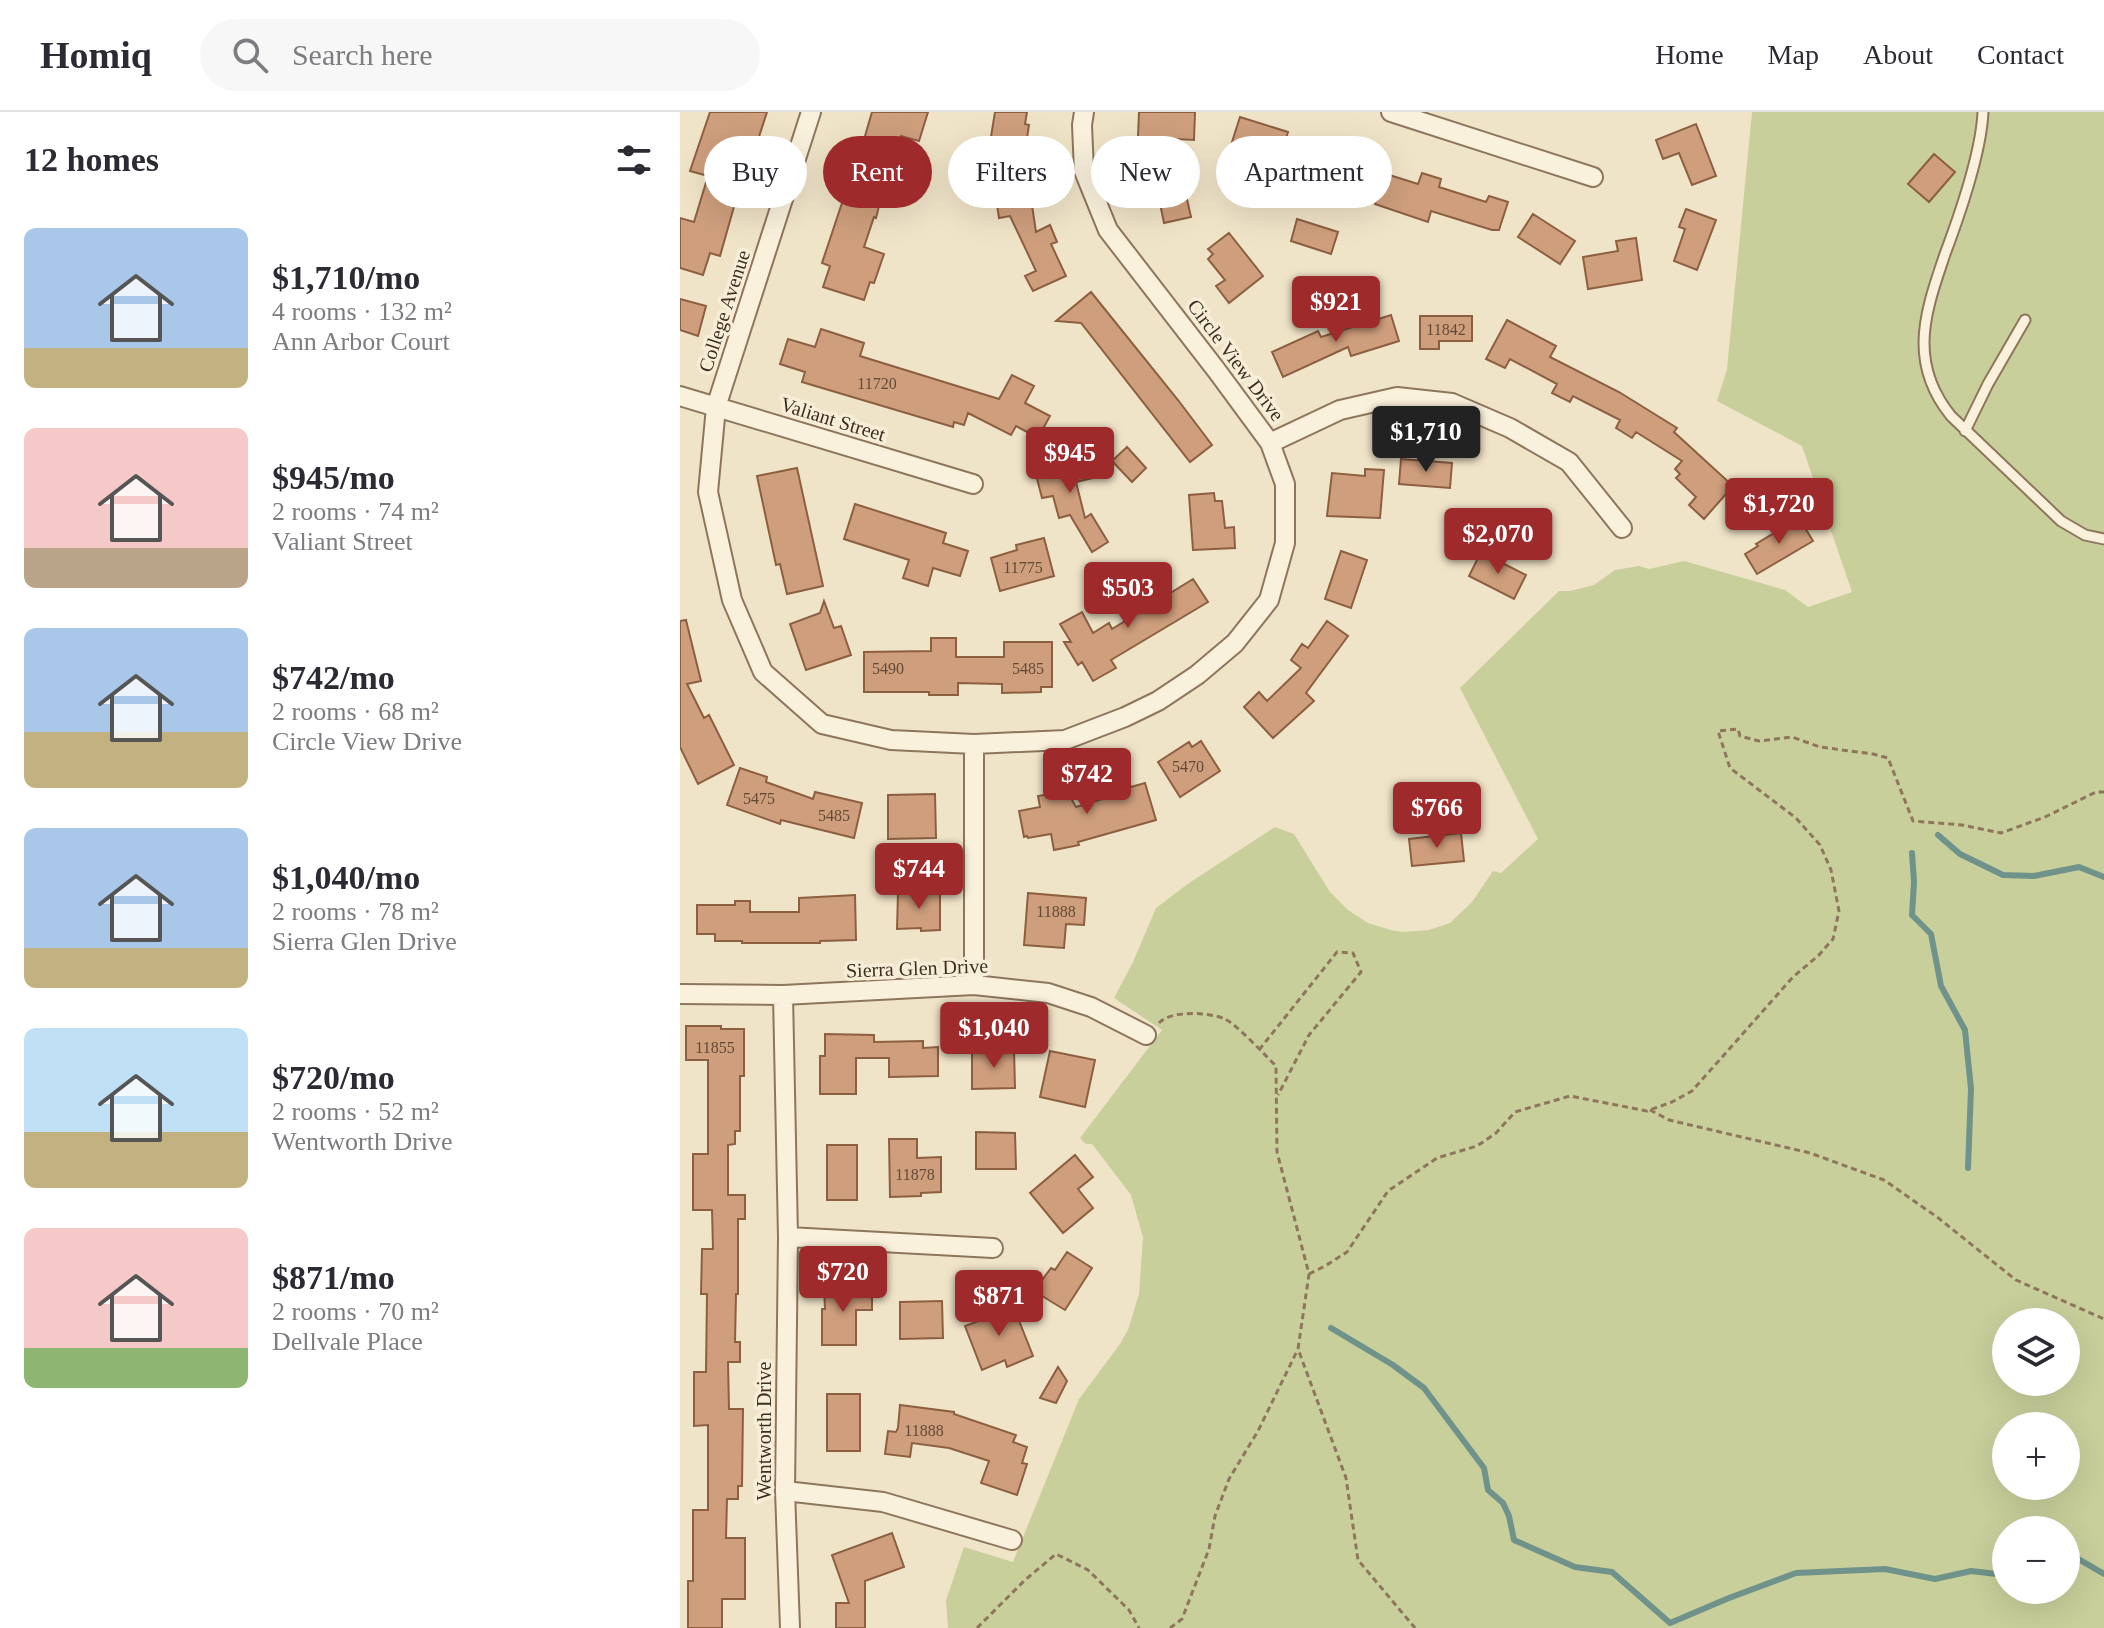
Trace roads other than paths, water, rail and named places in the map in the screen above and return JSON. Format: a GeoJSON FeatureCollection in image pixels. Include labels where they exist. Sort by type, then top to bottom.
{"type":"FeatureCollection","features":[{"type":"Feature","properties":{"kind":"street","name":"College Avenue"},"geometry":{"type":"LineString","coordinates":[[811,112],[716,407],[708,492],[732,600],[763,672],[822,724],[891,740],[974,744]]}},
{"type":"Feature","properties":{"kind":"street","name":"Circle View Drive"},"geometry":{"type":"LineString","coordinates":[[974,744],[1065,740],[1158,701],[1197,675],[1235,643],[1269,600],[1285,543],[1285,484],[1270,443],[1108,230],[1084,171],[1084,112]]}},
{"type":"Feature","properties":{"kind":"street"},"geometry":{"type":"LineString","coordinates":[[1391,112],[1593,177]]}},
{"type":"Feature","properties":{"kind":"street","name":"Valiant Street"},"geometry":{"type":"LineString","coordinates":[[680,396],[973,484]]}},
{"type":"Feature","properties":{"kind":"street"},"geometry":{"type":"LineString","coordinates":[[1270,443],[1340,410],[1397,397],[1452,403],[1510,428],[1569,462],[1622,528]]}},
{"type":"Feature","properties":{"kind":"street"},"geometry":{"type":"LineString","coordinates":[[974,744],[974,985]]}},
{"type":"Feature","properties":{"kind":"street","name":"Sierra Glen Drive"},"geometry":{"type":"LineString","coordinates":[[680,994],[783,995],[974,985],[1048,993],[1091,1007],[1146,1035]]}},
{"type":"Feature","properties":{"kind":"street","name":"Wentworth Drive"},"geometry":{"type":"LineString","coordinates":[[783,995],[788,1237],[785,1491],[790,1628]]}},
{"type":"Feature","properties":{"kind":"street"},"geometry":{"type":"LineString","coordinates":[[788,1237],[993,1248]]}},
{"type":"Feature","properties":{"kind":"street"},"geometry":{"type":"LineString","coordinates":[[785,1491],[883,1502],[1012,1540]]}},
{"type":"Feature","properties":{"kind":"lane"},"geometry":{"type":"LineString","coordinates":[[1983,112],[1967,184],[1934,289],[1924,340],[1929,377],[1942,405],[1965,431],[2061,521],[2085,535],[2104,539]]}},
{"type":"Feature","properties":{"kind":"lane"},"geometry":{"type":"LineString","coordinates":[[1965,431],[2025,320]]}},
{"type":"Feature","properties":{"kind":"waterway"},"geometry":{"type":"LineString","coordinates":[[1938,835],[1960,854],[2003,875],[2034,876],[2079,867],[2104,877]]}},
{"type":"Feature","properties":{"kind":"waterway"},"geometry":{"type":"LineString","coordinates":[[1912,853],[1912,915],[1931,934],[1941,986],[1965,1030],[1971,1089],[1968,1168]]}},
{"type":"Feature","properties":{"kind":"waterway"},"geometry":{"type":"LineString","coordinates":[[1331,1328],[1393,1365],[1424,1388],[1484,1468],[1488,1490],[1503,1503],[1514,1540],[1575,1567],[1612,1572],[1670,1623],[1796,1573],[1885,1569],[1935,1579],[1971,1571],[1992,1573]]}},
{"type":"Feature","properties":{"kind":"waterway"},"geometry":{"type":"LineString","coordinates":[[2080,1560],[2104,1574]]}}]}
